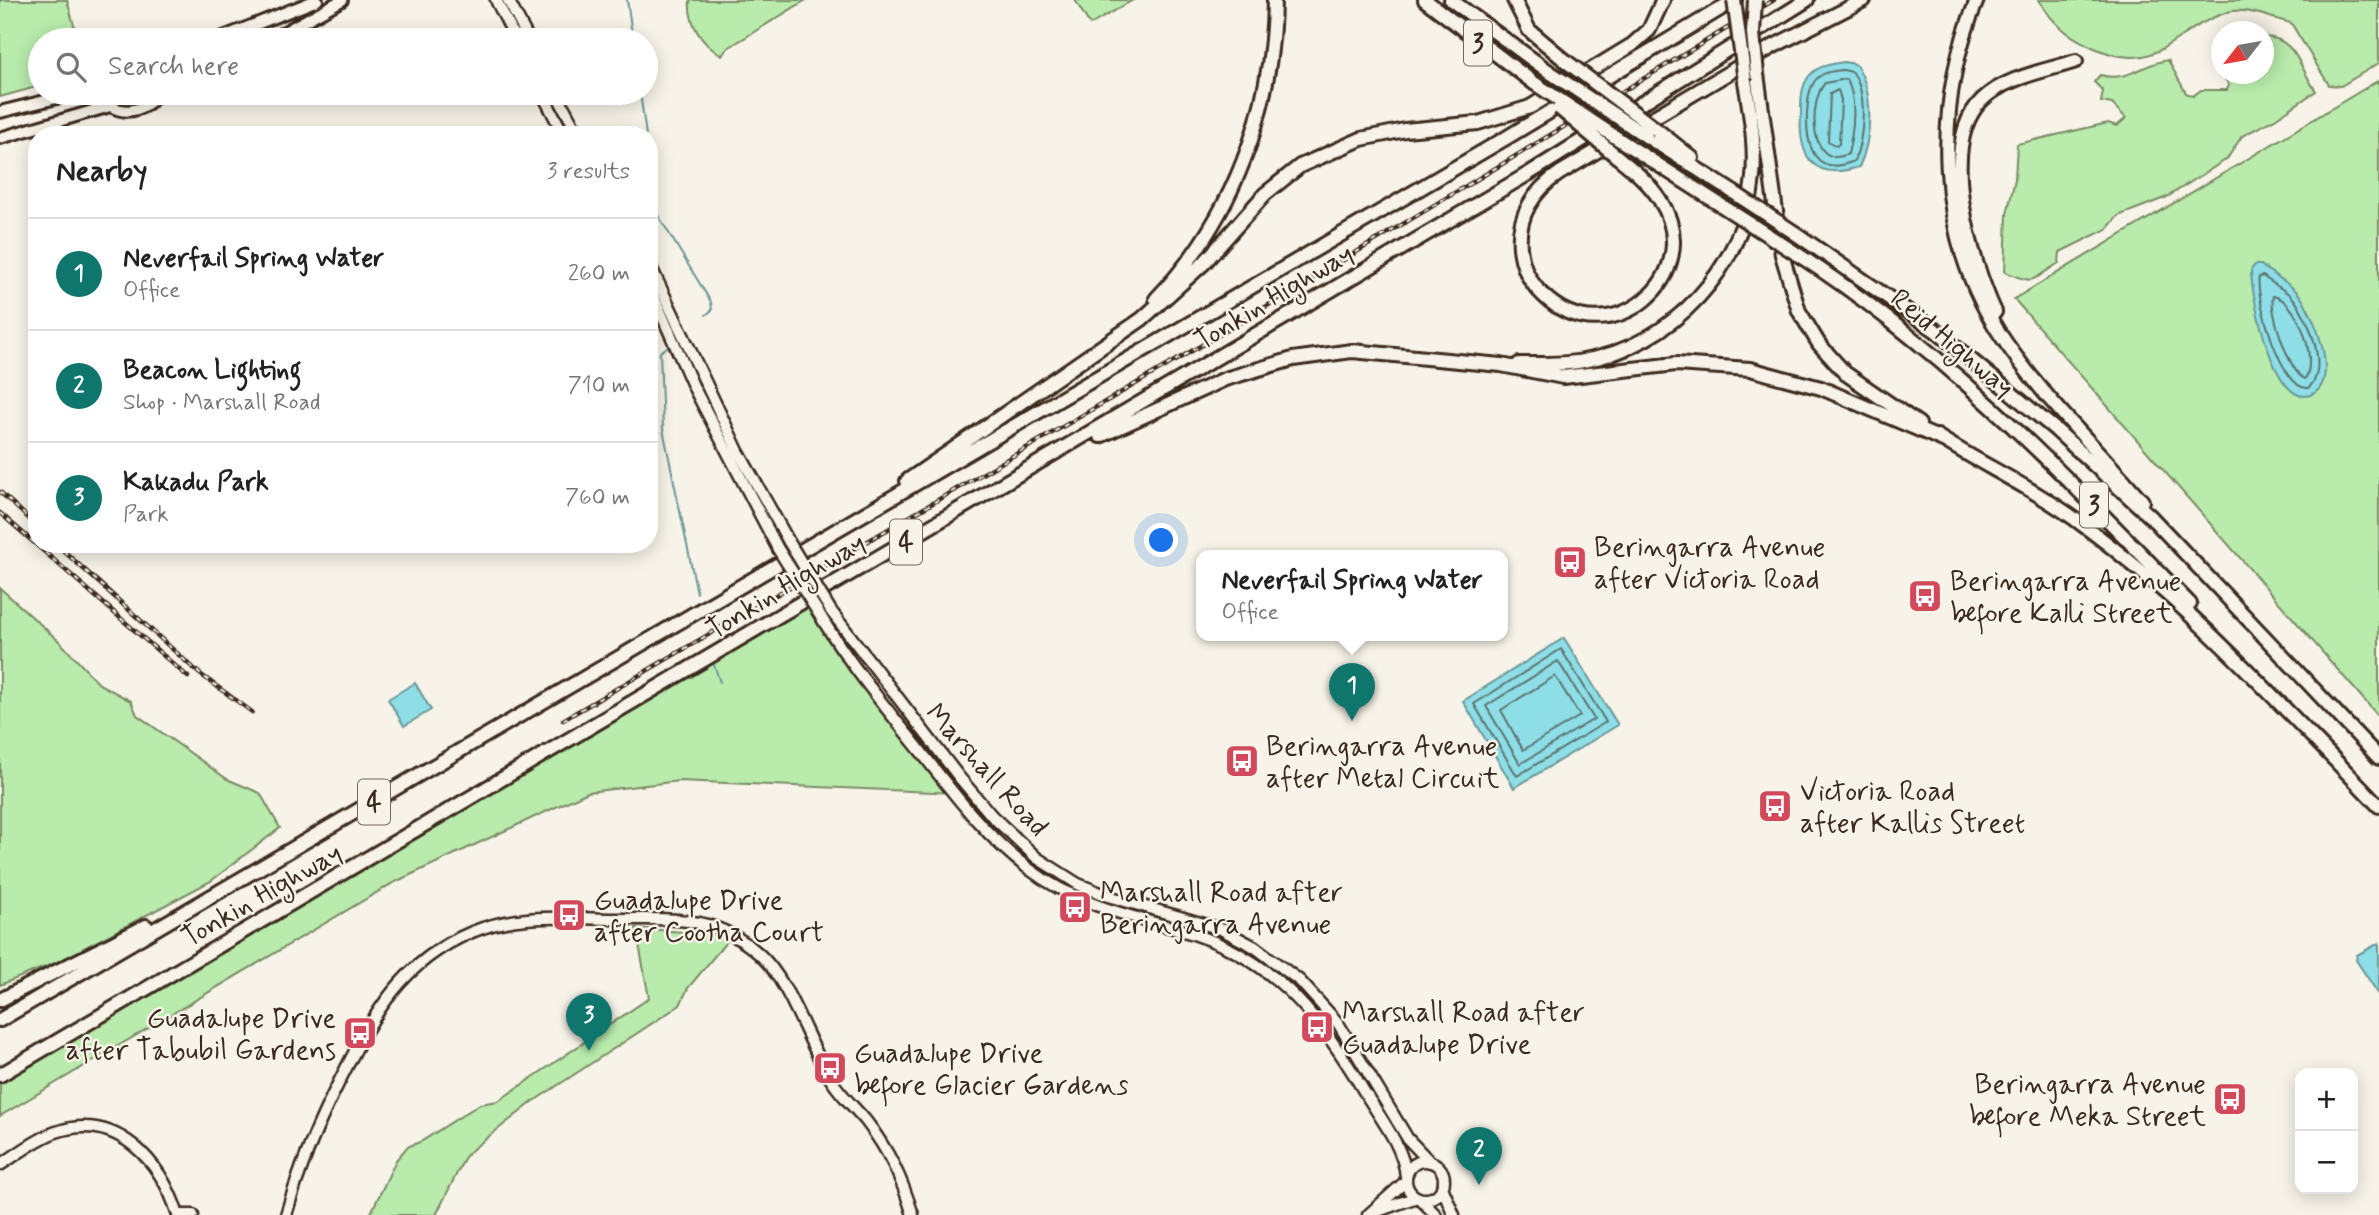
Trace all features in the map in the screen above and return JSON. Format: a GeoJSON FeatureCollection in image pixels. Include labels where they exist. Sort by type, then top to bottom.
{"type":"FeatureCollection","features":[{"type":"Feature","properties":{"kind":"highway"},"geometry":{"type":"LineString","coordinates":[[1103,345],[1143,311],[1179,272],[1210,229],[1235,182],[1254,132],[1267,81],[1274,0]]}},
{"type":"Feature","properties":{"kind":"highway","name":"3"},"geometry":{"type":"LineString","coordinates":[[1424,0],[1532,84]]}},
{"type":"Feature","properties":{"kind":"highway","name":"3"},"geometry":{"type":"LineString","coordinates":[[1451,0],[1551,73],[1651,133]]}},
{"type":"Feature","properties":{"kind":"highway"},"geometry":{"type":"LineString","coordinates":[[1514,0],[1529,30],[1651,133]]}},
{"type":"Feature","properties":{"kind":"highway"},"geometry":{"type":"LineString","coordinates":[[823,538],[1103,345],[1178,288],[1265,194],[1300,166],[1361,139],[1405,130],[1478,123],[1530,107],[1632,46],[1649,30],[1663,0]]}},
{"type":"Feature","properties":{"kind":"highway"},"geometry":{"type":"LineString","coordinates":[[1501,365],[1558,364],[1610,354],[1658,332],[1699,298],[1730,255],[1748,205],[1754,152],[1734,0]]}},
{"type":"Feature","properties":{"kind":"highway","name":"Tonkin Highway"},"geometry":{"type":"LineString","coordinates":[[0,1020],[1494,145],[1734,0]]}},
{"type":"Feature","properties":{"kind":"highway"},"geometry":{"type":"LineString","coordinates":[[1755,0],[1753,33],[1757,74],[1782,255],[1799,311],[1819,344],[1845,373],[1943,440],[2029,488],[2110,545],[2200,623],[2363,789]]}},
{"type":"Feature","properties":{"kind":"highway","name":"Tonkin Highway"},"geometry":{"type":"LineString","coordinates":[[0,1075],[1528,174],[1807,0]]}},
{"type":"Feature","properties":{"kind":"highway"},"geometry":{"type":"LineString","coordinates":[[1532,84],[1615,155],[1661,200],[1672,232],[1672,255],[1658,286],[1633,309],[1600,318],[1577,315],[1556,306],[1539,291],[1522,261],[1521,227],[1528,206],[1542,187],[1560,173],[1772,47],[1864,0]]}},
{"type":"Feature","properties":{"kind":"highway"},"geometry":{"type":"LineString","coordinates":[[1976,0],[1963,36],[1948,108],[1949,181],[1956,229],[1969,273],[1988,313],[2012,350],[2055,403]]}},
{"type":"Feature","properties":{"kind":"highway"},"geometry":{"type":"LineString","coordinates":[[2055,403],[2011,342],[1981,277],[1965,205],[1960,148],[1974,110],[1993,92],[2014,81],[2076,61]]}},
{"type":"Feature","properties":{"kind":"highway","name":"Reid Highway"},"geometry":{"type":"LineString","coordinates":[[1532,84],[1797,254],[1921,345],[2037,447],[2196,610],[2379,806]]}},
{"type":"Feature","properties":{"kind":"highway","name":"Reid Highway"},"geometry":{"type":"LineString","coordinates":[[1651,133],[1913,314],[2017,396],[2151,517],[2379,758]]}},
{"type":"Feature","properties":{"kind":"highway"},"geometry":{"type":"LineString","coordinates":[[846,578],[1084,443],[1191,393],[1258,368],[1352,351],[1501,365],[1563,377],[1676,364],[1750,369],[1821,388],[1943,440]]}},
{"type":"Feature","properties":{"kind":"highway","name":"3"},"geometry":{"type":"LineString","coordinates":[[2055,403],[2230,601]]}},
{"type":"Feature","properties":{"kind":"highway"},"geometry":{"type":"LineString","coordinates":[[0,1000],[225,889]]}},
{"type":"Feature","properties":{"kind":"highway"},"geometry":{"type":"LineString","coordinates":[[0,1084],[72,1033]]}},
{"type":"Feature","properties":{"kind":"main road"},"geometry":{"type":"LineString","coordinates":[[249,28],[317,0]]}},
{"type":"Feature","properties":{"kind":"main road"},"geometry":{"type":"LineString","coordinates":[[292,28],[342,0]]}},
{"type":"Feature","properties":{"kind":"main road"},"geometry":{"type":"LineString","coordinates":[[496,0],[510,28]]}},
{"type":"Feature","properties":{"kind":"main road"},"geometry":{"type":"LineString","coordinates":[[508,0],[523,28]]}},
{"type":"Feature","properties":{"kind":"main road"},"geometry":{"type":"LineString","coordinates":[[0,112],[28,105]]}},
{"type":"Feature","properties":{"kind":"main road"},"geometry":{"type":"LineString","coordinates":[[41,126],[110,106],[120,110],[142,109],[146,105]]}},
{"type":"Feature","properties":{"kind":"main road"},"geometry":{"type":"LineString","coordinates":[[548,105],[559,126]]}},
{"type":"Feature","properties":{"kind":"main road"},"geometry":{"type":"LineString","coordinates":[[563,105],[574,126]]}},
{"type":"Feature","properties":{"kind":"main road"},"geometry":{"type":"LineString","coordinates":[[0,138],[28,130]]}},
{"type":"Feature","properties":{"kind":"main road","name":"Marshall Road"},"geometry":{"type":"LineString","coordinates":[[658,281],[738,451],[789,542],[831,611],[959,777],[1013,837],[1037,858],[1071,880],[1108,896],[1221,929],[1255,947],[1300,981],[1338,1023],[1408,1139],[1430,1162]]}},
{"type":"Feature","properties":{"kind":"main road","name":"Marshall Road"},"geometry":{"type":"LineString","coordinates":[[658,306],[694,388],[778,549],[821,617],[888,711],[948,786],[1003,847],[1029,869],[1087,904],[1215,942],[1247,959],[1291,991],[1337,1046],[1395,1145],[1406,1179]]}},
{"type":"Feature","properties":{"kind":"main road"},"geometry":{"type":"LineString","coordinates":[[286,1215],[304,1153],[321,1114],[370,1020],[391,992],[433,953],[472,931],[540,918],[696,920],[737,936],[761,956],[781,983],[833,1084],[887,1149],[903,1182],[913,1215]]}},
{"type":"Feature","properties":{"kind":"main road"},"geometry":{"type":"LineString","coordinates":[[0,1165],[54,1132],[71,1128],[103,1128],[123,1137],[143,1152],[185,1215]]}},
{"type":"Feature","properties":{"kind":"main road"},"geometry":{"type":"LineString","coordinates":[[1368,1215],[1406,1179],[1413,1166],[1430,1162],[1441,1170],[1443,1187],[1454,1215]]}},
{"type":"Feature","properties":{"kind":"main road"},"geometry":{"type":"LineString","coordinates":[[1406,1179],[1409,1190],[1436,1215]]}},
{"type":"Feature","properties":{"kind":"main road"},"geometry":{"type":"LineString","coordinates":[[1368,1215],[1418,1198],[1433,1197],[1443,1187]]}},
{"type":"Feature","properties":{"kind":"green space"},"geometry":{"type":"Polygon","coordinates":[[[0,0],[67,0],[75,28],[28,28],[28,89],[0,97],[0,0]]]}},
{"type":"Feature","properties":{"kind":"green space"},"geometry":{"type":"Polygon","coordinates":[[[690,0],[806,0],[728,48],[722,55],[708,45],[697,32],[691,16],[690,0]]]}},
{"type":"Feature","properties":{"kind":"green space"},"geometry":{"type":"Polygon","coordinates":[[[1075,0],[1133,0],[1090,25],[1075,0]]]}},
{"type":"Feature","properties":{"kind":"green space"},"geometry":{"type":"Polygon","coordinates":[[[2039,0],[2379,0],[2379,63],[2341,86],[2329,85],[2291,23],[2243,11],[2228,12],[2208,20],[2149,54],[2133,57],[2113,55],[2067,33],[2039,0]]]}},
{"type":"Feature","properties":{"kind":"green space"},"geometry":{"type":"Polygon","coordinates":[[[2274,38],[2290,48],[2316,91],[2275,119],[2242,136],[2227,159],[2167,197],[2118,216],[2107,229],[2060,252],[2059,263],[2037,277],[2028,280],[2005,272],[2007,214],[2015,179],[2017,144],[2108,123],[2117,126],[2126,118],[2112,104],[2101,102],[2103,91],[2094,82],[2100,75],[2127,75],[2168,60],[2186,93],[2193,96],[2201,90],[2227,90],[2229,85],[2274,84],[2274,38]]]}},
{"type":"Feature","properties":{"kind":"green space"},"geometry":{"type":"Polygon","coordinates":[[[2379,80],[2379,717],[2014,299],[2379,80]]]}},
{"type":"Feature","properties":{"kind":"green space"},"geometry":{"type":"Polygon","coordinates":[[[0,588],[60,642],[99,684],[131,701],[137,715],[227,779],[260,793],[280,828],[211,881],[60,961],[0,985],[0,588]]]}},
{"type":"Feature","properties":{"kind":"green space"},"geometry":{"type":"Polygon","coordinates":[[[810,599],[955,793],[679,781],[588,792],[393,883],[0,1116],[0,1084],[810,599]]]}},
{"type":"Feature","properties":{"kind":"green space"},"geometry":{"type":"Polygon","coordinates":[[[636,928],[717,935],[727,941],[688,988],[680,1005],[534,1101],[474,1148],[465,1157],[436,1215],[370,1215],[396,1160],[407,1147],[422,1141],[480,1104],[498,1101],[649,998],[636,928]]]}},
{"type":"Feature","properties":{"kind":"water"},"geometry":{"type":"Polygon","coordinates":[[[1844,62],[1855,64],[1866,87],[1869,129],[1859,167],[1829,171],[1819,168],[1805,152],[1801,128],[1802,96],[1804,85],[1813,72],[1844,62]]]}},
{"type":"Feature","properties":{"kind":"water"},"geometry":{"type":"Polygon","coordinates":[[[2255,265],[2261,265],[2295,290],[2316,327],[2325,361],[2324,376],[2320,388],[2310,395],[2297,394],[2286,384],[2267,347],[2252,283],[2251,270],[2255,265]]]}},
{"type":"Feature","properties":{"kind":"water"},"geometry":{"type":"Polygon","coordinates":[[[1564,638],[1618,725],[1514,788],[1463,701],[1564,638]]]}},
{"type":"Feature","properties":{"kind":"water"},"geometry":{"type":"Polygon","coordinates":[[[415,683],[431,710],[404,726],[388,699],[415,683]]]}},
{"type":"Feature","properties":{"kind":"water"},"geometry":{"type":"Polygon","coordinates":[[[2379,943],[2379,995],[2356,960],[2357,955],[2379,943]]]}},
{"type":"Feature","properties":{"kind":"waterway"},"geometry":{"type":"LineString","coordinates":[[627,0],[631,28]]}},
{"type":"Feature","properties":{"kind":"waterway"},"geometry":{"type":"LineString","coordinates":[[642,105],[645,126]]}},
{"type":"Feature","properties":{"kind":"waterway"},"geometry":{"type":"LineString","coordinates":[[658,215],[711,302],[712,310],[706,315]]}},
{"type":"Feature","properties":{"kind":"waterway"},"geometry":{"type":"LineString","coordinates":[[670,345],[660,352],[663,429],[697,593]]}},
{"type":"Feature","properties":{"kind":"waterway"},"geometry":{"type":"LineString","coordinates":[[714,665],[720,682]]}},
{"type":"Feature","properties":{"kind":"railway"},"geometry":{"type":"LineString","coordinates":[[563,720],[1224,332],[1774,0]]}},
{"type":"Feature","properties":{"kind":"railway"},"geometry":{"type":"LineString","coordinates":[[0,492],[28,518]]}},
{"type":"Feature","properties":{"kind":"railway"},"geometry":{"type":"LineString","coordinates":[[0,513],[28,537]]}},
{"type":"Feature","properties":{"kind":"railway"},"geometry":{"type":"LineString","coordinates":[[46,553],[188,677]]}},
{"type":"Feature","properties":{"kind":"railway"},"geometry":{"type":"LineString","coordinates":[[66,553],[200,674],[252,712]]}},
{"type":"Feature","properties":{"kind":"place","name":"Beringarra Avenue after Victoria Road"},"geometry":{"type":"Point","coordinates":[1570,562]}},
{"type":"Feature","properties":{"kind":"place","name":"Beringarra Avenue before Kalli Street"},"geometry":{"type":"Point","coordinates":[1925,596]}},
{"type":"Feature","properties":{"kind":"place","name":"Neverfail Spring Water"},"geometry":{"type":"Point","coordinates":[1352,721]}},
{"type":"Feature","properties":{"kind":"place","name":"Beringarra Avenue after Metal Circuit"},"geometry":{"type":"Point","coordinates":[1242,761]}},
{"type":"Feature","properties":{"kind":"place","name":"Victoria Road after Kallis Street"},"geometry":{"type":"Point","coordinates":[1775,806]}},
{"type":"Feature","properties":{"kind":"place","name":"Marshall Road after Beringarra Avenue"},"geometry":{"type":"Point","coordinates":[1075,907]}},
{"type":"Feature","properties":{"kind":"place","name":"Guadalupe Drive after Cootha Court"},"geometry":{"type":"Point","coordinates":[569,915]}},
{"type":"Feature","properties":{"kind":"place","name":"Marshall Road after Guadalupe Drive"},"geometry":{"type":"Point","coordinates":[1317,1027]}},
{"type":"Feature","properties":{"kind":"place","name":"Guadalupe Drive after Tabubil Gardens"},"geometry":{"type":"Point","coordinates":[360,1033]}},
{"type":"Feature","properties":{"kind":"place","name":"Kakadu Park"},"geometry":{"type":"Point","coordinates":[589,1051]}},
{"type":"Feature","properties":{"kind":"place","name":"Guadalupe Drive before Glacier Gardens"},"geometry":{"type":"Point","coordinates":[830,1068]}},
{"type":"Feature","properties":{"kind":"place","name":"Beringarra Avenue before Meka Street"},"geometry":{"type":"Point","coordinates":[2230,1099]}},
{"type":"Feature","properties":{"kind":"place","name":"Beacon Lighting"},"geometry":{"type":"Point","coordinates":[1479,1185]}}]}
